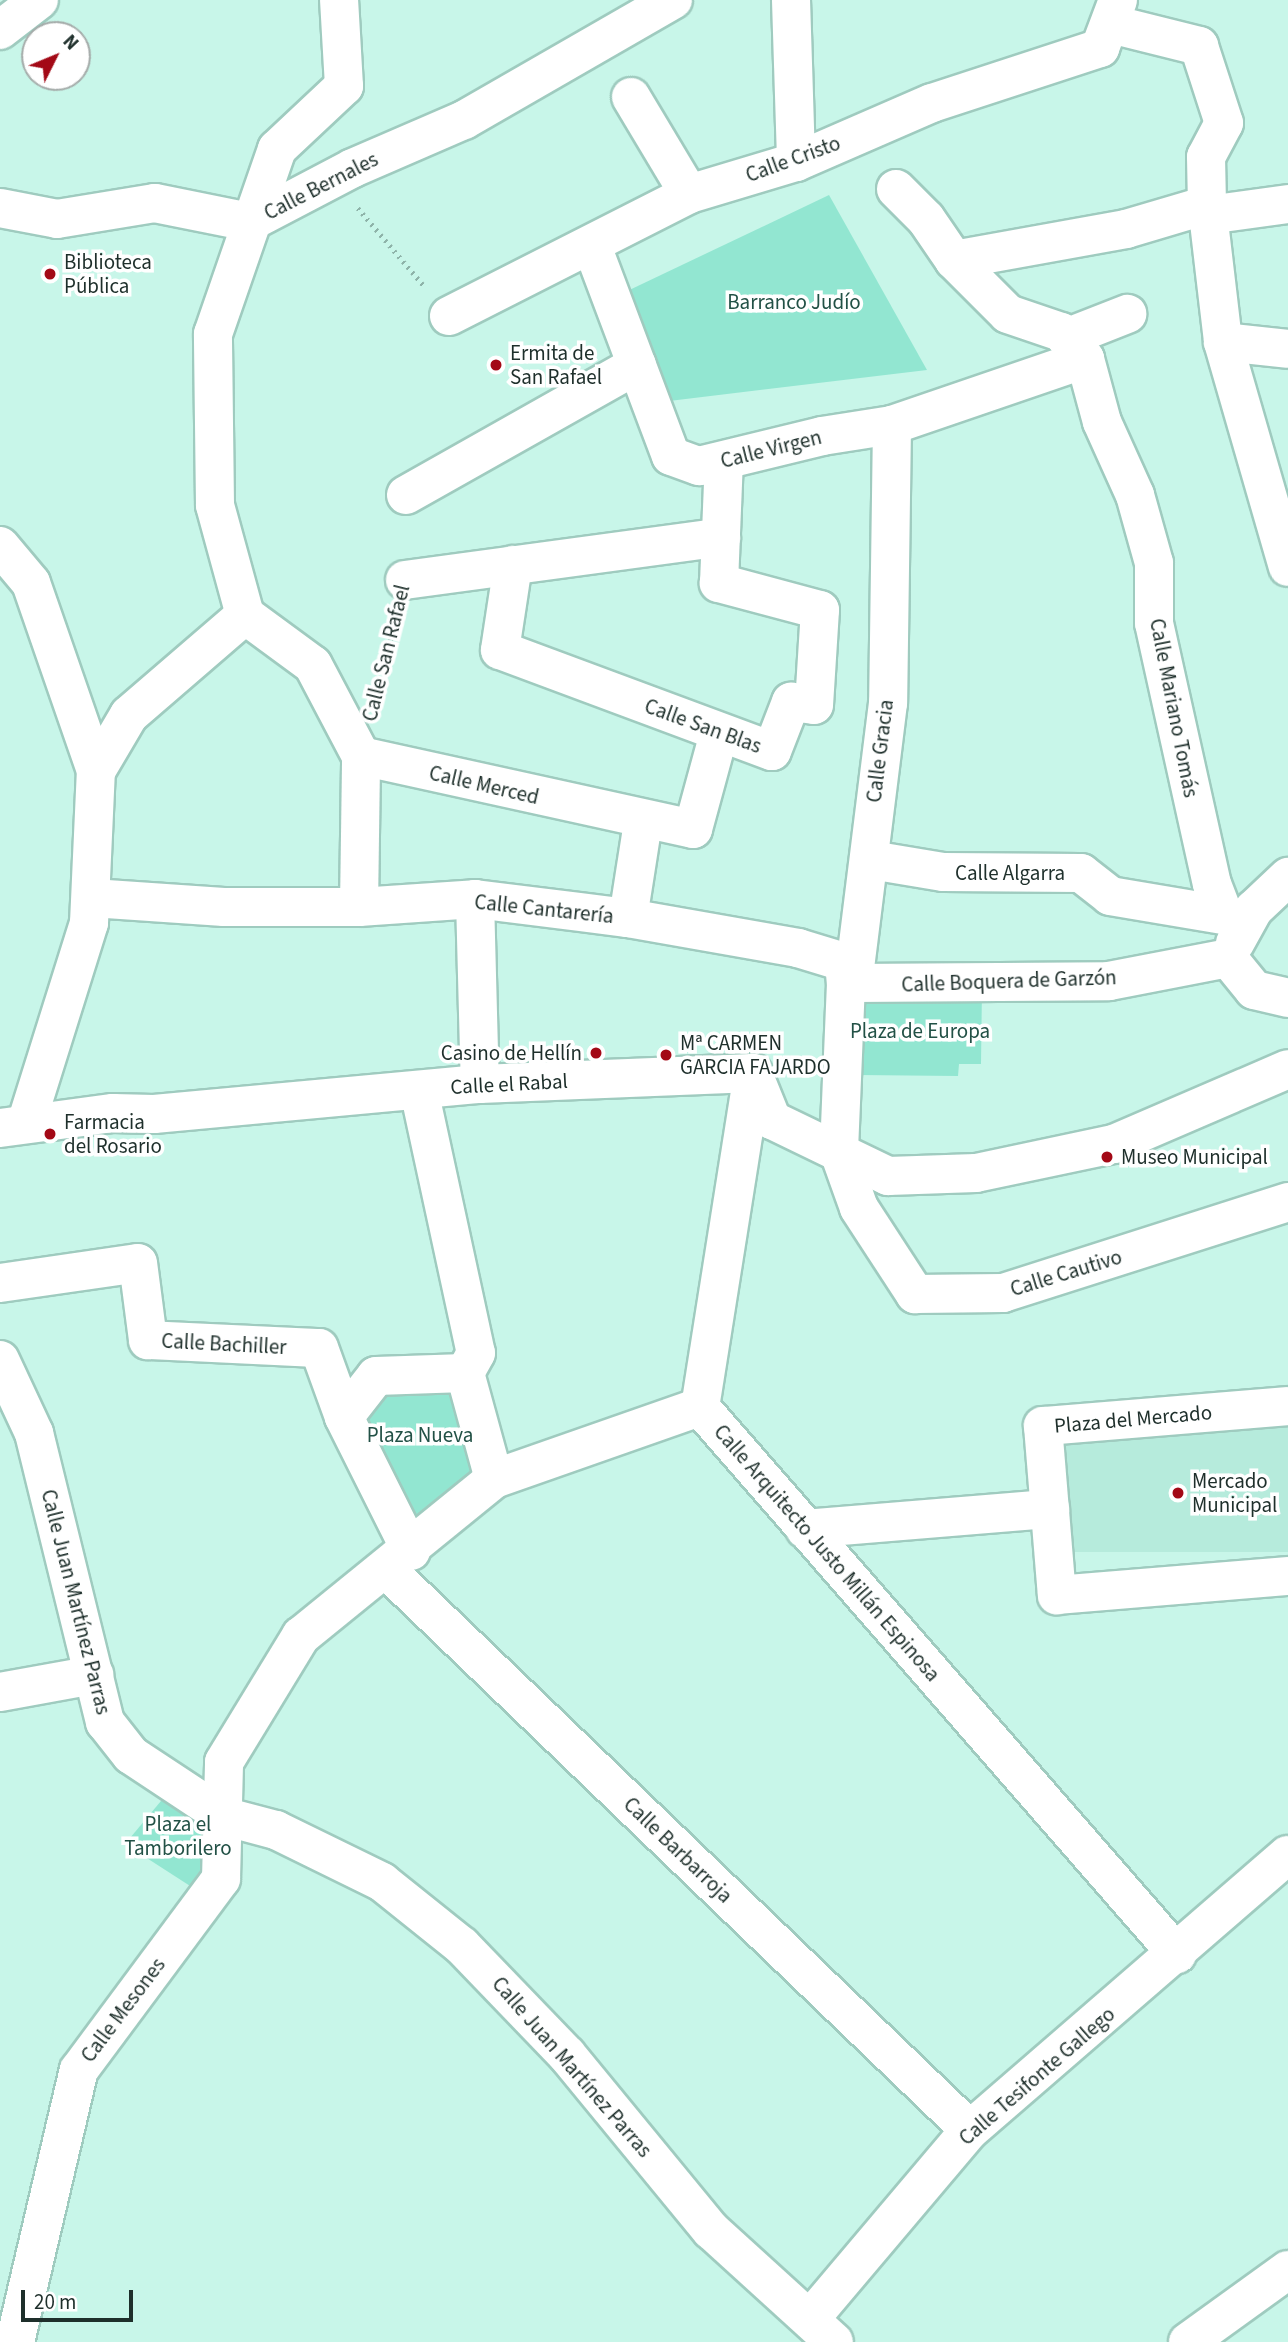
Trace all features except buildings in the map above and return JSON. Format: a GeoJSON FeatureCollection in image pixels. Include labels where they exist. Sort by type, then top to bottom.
{"type":"FeatureCollection","features":[{"type":"Feature","properties":{"kind":"street"},"geometry":{"type":"LineString","coordinates":[[0,30],[39,0]]}},
{"type":"Feature","properties":{"kind":"street"},"geometry":{"type":"LineString","coordinates":[[0,208],[57,219],[155,203],[250,222],[277,149],[344,86],[339,0]]}},
{"type":"Feature","properties":{"kind":"street","name":"Calle Bernales"},"geometry":{"type":"LineString","coordinates":[[245,615],[215,505],[213,334],[250,222],[464,120],[673,0]]}},
{"type":"Feature","properties":{"kind":"street"},"geometry":{"type":"LineString","coordinates":[[791,0],[796,162]]}},
{"type":"Feature","properties":{"kind":"street"},"geometry":{"type":"LineString","coordinates":[[1114,12],[1199,46],[1224,123],[1206,157],[1208,210],[1223,342],[1288,567]]}},
{"type":"Feature","properties":{"kind":"street","name":"Calle Cristo"},"geometry":{"type":"LineString","coordinates":[[449,316],[592,246],[689,194],[796,162],[932,103],[1100,48],[1114,12]]}},
{"type":"Feature","properties":{"kind":"street"},"geometry":{"type":"LineString","coordinates":[[631,97],[689,194]]}},
{"type":"Feature","properties":{"kind":"street"},"geometry":{"type":"LineString","coordinates":[[896,189],[926,219],[954,260],[1008,314],[1076,349]]}},
{"type":"Feature","properties":{"kind":"street"},"geometry":{"type":"LineString","coordinates":[[954,260],[1126,229],[1208,210],[1288,204]]}},
{"type":"Feature","properties":{"kind":"street","name":"Calle Virgen"},"geometry":{"type":"LineString","coordinates":[[592,246],[671,456],[699,466],[822,436],[892,425],[1076,349],[1127,314]]}},
{"type":"Feature","properties":{"kind":"street"},"geometry":{"type":"LineString","coordinates":[[1223,342],[1288,349]]}},
{"type":"Feature","properties":{"kind":"street","name":"Calle Mariano Tomás"},"geometry":{"type":"LineString","coordinates":[[1076,349],[1102,422],[1135,495],[1154,563],[1154,623],[1212,884],[1235,918]]}},
{"type":"Feature","properties":{"kind":"street"},"geometry":{"type":"LineString","coordinates":[[406,495],[637,365]]}},
{"type":"Feature","properties":{"kind":"street","name":"Calle Gracia"},"geometry":{"type":"LineString","coordinates":[[839,1152],[850,983],[871,860],[891,649],[892,425]]}},
{"type":"Feature","properties":{"kind":"street","name":"Calle San Blas"},"geometry":{"type":"LineString","coordinates":[[513,565],[500,650],[772,751],[790,702],[814,705],[820,610],[719,583],[724,461]]}},
{"type":"Feature","properties":{"kind":"street"},"geometry":{"type":"LineString","coordinates":[[405,580],[721,537]]}},
{"type":"Feature","properties":{"kind":"street"},"geometry":{"type":"LineString","coordinates":[[0,546],[31,583],[96,771],[89,923],[13,1126]]}},
{"type":"Feature","properties":{"kind":"street"},"geometry":{"type":"LineString","coordinates":[[96,771],[129,715],[245,615],[313,665],[360,756],[359,907]]}},
{"type":"Feature","properties":{"kind":"street","name":"Calle Merced"},"geometry":{"type":"LineString","coordinates":[[360,756],[643,822],[692,829],[719,733]]}},
{"type":"Feature","properties":{"kind":"street"},"geometry":{"type":"LineString","coordinates":[[628,918],[643,822]]}},
{"type":"Feature","properties":{"kind":"street","name":"Calle Algarra"},"geometry":{"type":"LineString","coordinates":[[871,860],[943,872],[1081,873],[1110,896],[1235,918]]}},
{"type":"Feature","properties":{"kind":"street"},"geometry":{"type":"LineString","coordinates":[[1288,877],[1235,918],[1228,957],[1255,990],[1288,999]]}},
{"type":"Feature","properties":{"kind":"street","name":"Calle Cantarería"},"geometry":{"type":"LineString","coordinates":[[92,898],[224,907],[359,907],[475,899],[628,918],[798,948],[844,962],[850,983]]}},
{"type":"Feature","properties":{"kind":"street"},"geometry":{"type":"LineString","coordinates":[[475,899],[480,1084]]}},
{"type":"Feature","properties":{"kind":"street","name":"Calle Boquera de Garzón"},"geometry":{"type":"LineString","coordinates":[[850,983],[1109,981],[1228,957]]}},
{"type":"Feature","properties":{"kind":"street"},"geometry":{"type":"LineString","coordinates":[[753,1073],[772,1120],[888,1175],[976,1174],[1114,1144],[1288,1069]]}},
{"type":"Feature","properties":{"kind":"street","name":"Calle el Rabal"},"geometry":{"type":"LineString","coordinates":[[13,1126],[113,1113],[154,1114],[480,1084],[753,1073]]}},
{"type":"Feature","properties":{"kind":"street","name":"Calle Arquitecto Justo Millán Espinosa"},"geometry":{"type":"LineString","coordinates":[[753,1073],[700,1406],[1177,1954]]}},
{"type":"Feature","properties":{"kind":"street"},"geometry":{"type":"LineString","coordinates":[[419,1090],[476,1353],[465,1373],[494,1479],[700,1406]]}},
{"type":"Feature","properties":{"kind":"street","name":"Calle Cautivo"},"geometry":{"type":"LineString","coordinates":[[839,1152],[859,1208],[915,1294],[1003,1293],[1288,1202]]}},
{"type":"Feature","properties":{"kind":"street","name":"Calle Bachiller"},"geometry":{"type":"LineString","coordinates":[[0,1283],[138,1263],[148,1340],[319,1348],[344,1417]]}},
{"type":"Feature","properties":{"kind":"street","name":"Calle Juan Martínez Parras"},"geometry":{"type":"LineString","coordinates":[[0,1360],[34,1433],[104,1722],[131,1755],[223,1815],[276,1830],[382,1882],[462,1946],[567,2055],[711,2230],[822,2331]]}},
{"type":"Feature","properties":{"kind":"street"},"geometry":{"type":"LineString","coordinates":[[399,1560],[344,1417],[376,1376],[465,1373]]}},
{"type":"Feature","properties":{"kind":"street","name":"Plaza del Mercado"},"geometry":{"type":"LineString","coordinates":[[1288,1406],[1043,1426],[1057,1595],[1288,1576]]}},
{"type":"Feature","properties":{"kind":"street","name":"Calle Mesones"},"geometry":{"type":"LineString","coordinates":[[15,2342],[79,2070],[221,1879],[224,1762],[301,1636],[399,1560],[494,1479]]}},
{"type":"Feature","properties":{"kind":"street"},"geometry":{"type":"LineString","coordinates":[[805,1529],[1050,1508]]}},
{"type":"Feature","properties":{"kind":"street","name":"Calle Barbarroja"},"geometry":{"type":"LineString","coordinates":[[399,1560],[970,2130]]}},
{"type":"Feature","properties":{"kind":"street"},"geometry":{"type":"LineString","coordinates":[[0,1692],[94,1675]]}},
{"type":"Feature","properties":{"kind":"street","name":"Calle Tesifonte Gallego"},"geometry":{"type":"LineString","coordinates":[[822,2331],[970,2130],[1177,1954],[1288,1855]]}},
{"type":"Feature","properties":{"kind":"street"},"geometry":{"type":"LineString","coordinates":[[1188,2342],[1288,2270]]}},
{"type":"Feature","properties":{"kind":"path"},"geometry":{"type":"LineString","coordinates":[[338,179],[449,316]]}},
{"type":"Feature","properties":{"kind":"path","name":"Calle San Rafael"},"geometry":{"type":"LineString","coordinates":[[360,756],[405,580]]}},
{"type":"Feature","properties":{"kind":"shaded area","name":"Mercado Municipal"},"geometry":{"type":"Polygon","coordinates":[[[1061,1416],[1288,1416],[1288,1552],[1061,1552],[1061,1416]]]}},
{"type":"Feature","properties":{"kind":"green space","name":"Barranco Judío"},"geometry":{"type":"Polygon","coordinates":[[[829,195],[927,370],[661,402],[621,294],[829,195]]]}},
{"type":"Feature","properties":{"kind":"green space","name":"Plaza de Europa"},"geometry":{"type":"Polygon","coordinates":[[[858,986],[982,987],[981,1064],[959,1064],[958,1076],[858,1075],[858,986]]]}},
{"type":"Feature","properties":{"kind":"green space","name":"Plaza Nueva"},"geometry":{"type":"Polygon","coordinates":[[[465,1373],[494,1479],[411,1551],[344,1417],[376,1376],[465,1373]]]}},
{"type":"Feature","properties":{"kind":"green space","name":"Plaza el Tamborilero"},"geometry":{"type":"Polygon","coordinates":[[[171,1789],[214,1816],[201,1893],[125,1844],[171,1789]]]}},
{"type":"Feature","properties":{"kind":"place","name":"Biblioteca Pública"},"geometry":{"type":"Point","coordinates":[50,274]}},
{"type":"Feature","properties":{"kind":"place","name":"Ermita de San Rafael"},"geometry":{"type":"Point","coordinates":[496,365]}},
{"type":"Feature","properties":{"kind":"place","name":"Casino de Hellín"},"geometry":{"type":"Point","coordinates":[596,1053]}},
{"type":"Feature","properties":{"kind":"place","name":"Mª CARMEN GARCIA FAJARDO"},"geometry":{"type":"Point","coordinates":[666,1055]}},
{"type":"Feature","properties":{"kind":"place","name":"Farmacia del Rosario"},"geometry":{"type":"Point","coordinates":[50,1134]}},
{"type":"Feature","properties":{"kind":"place","name":"Museo Municipal"},"geometry":{"type":"Point","coordinates":[1107,1157]}},
{"type":"Feature","properties":{"kind":"place","name":"Mercado Municipal"},"geometry":{"type":"Point","coordinates":[1178,1493]}}]}
